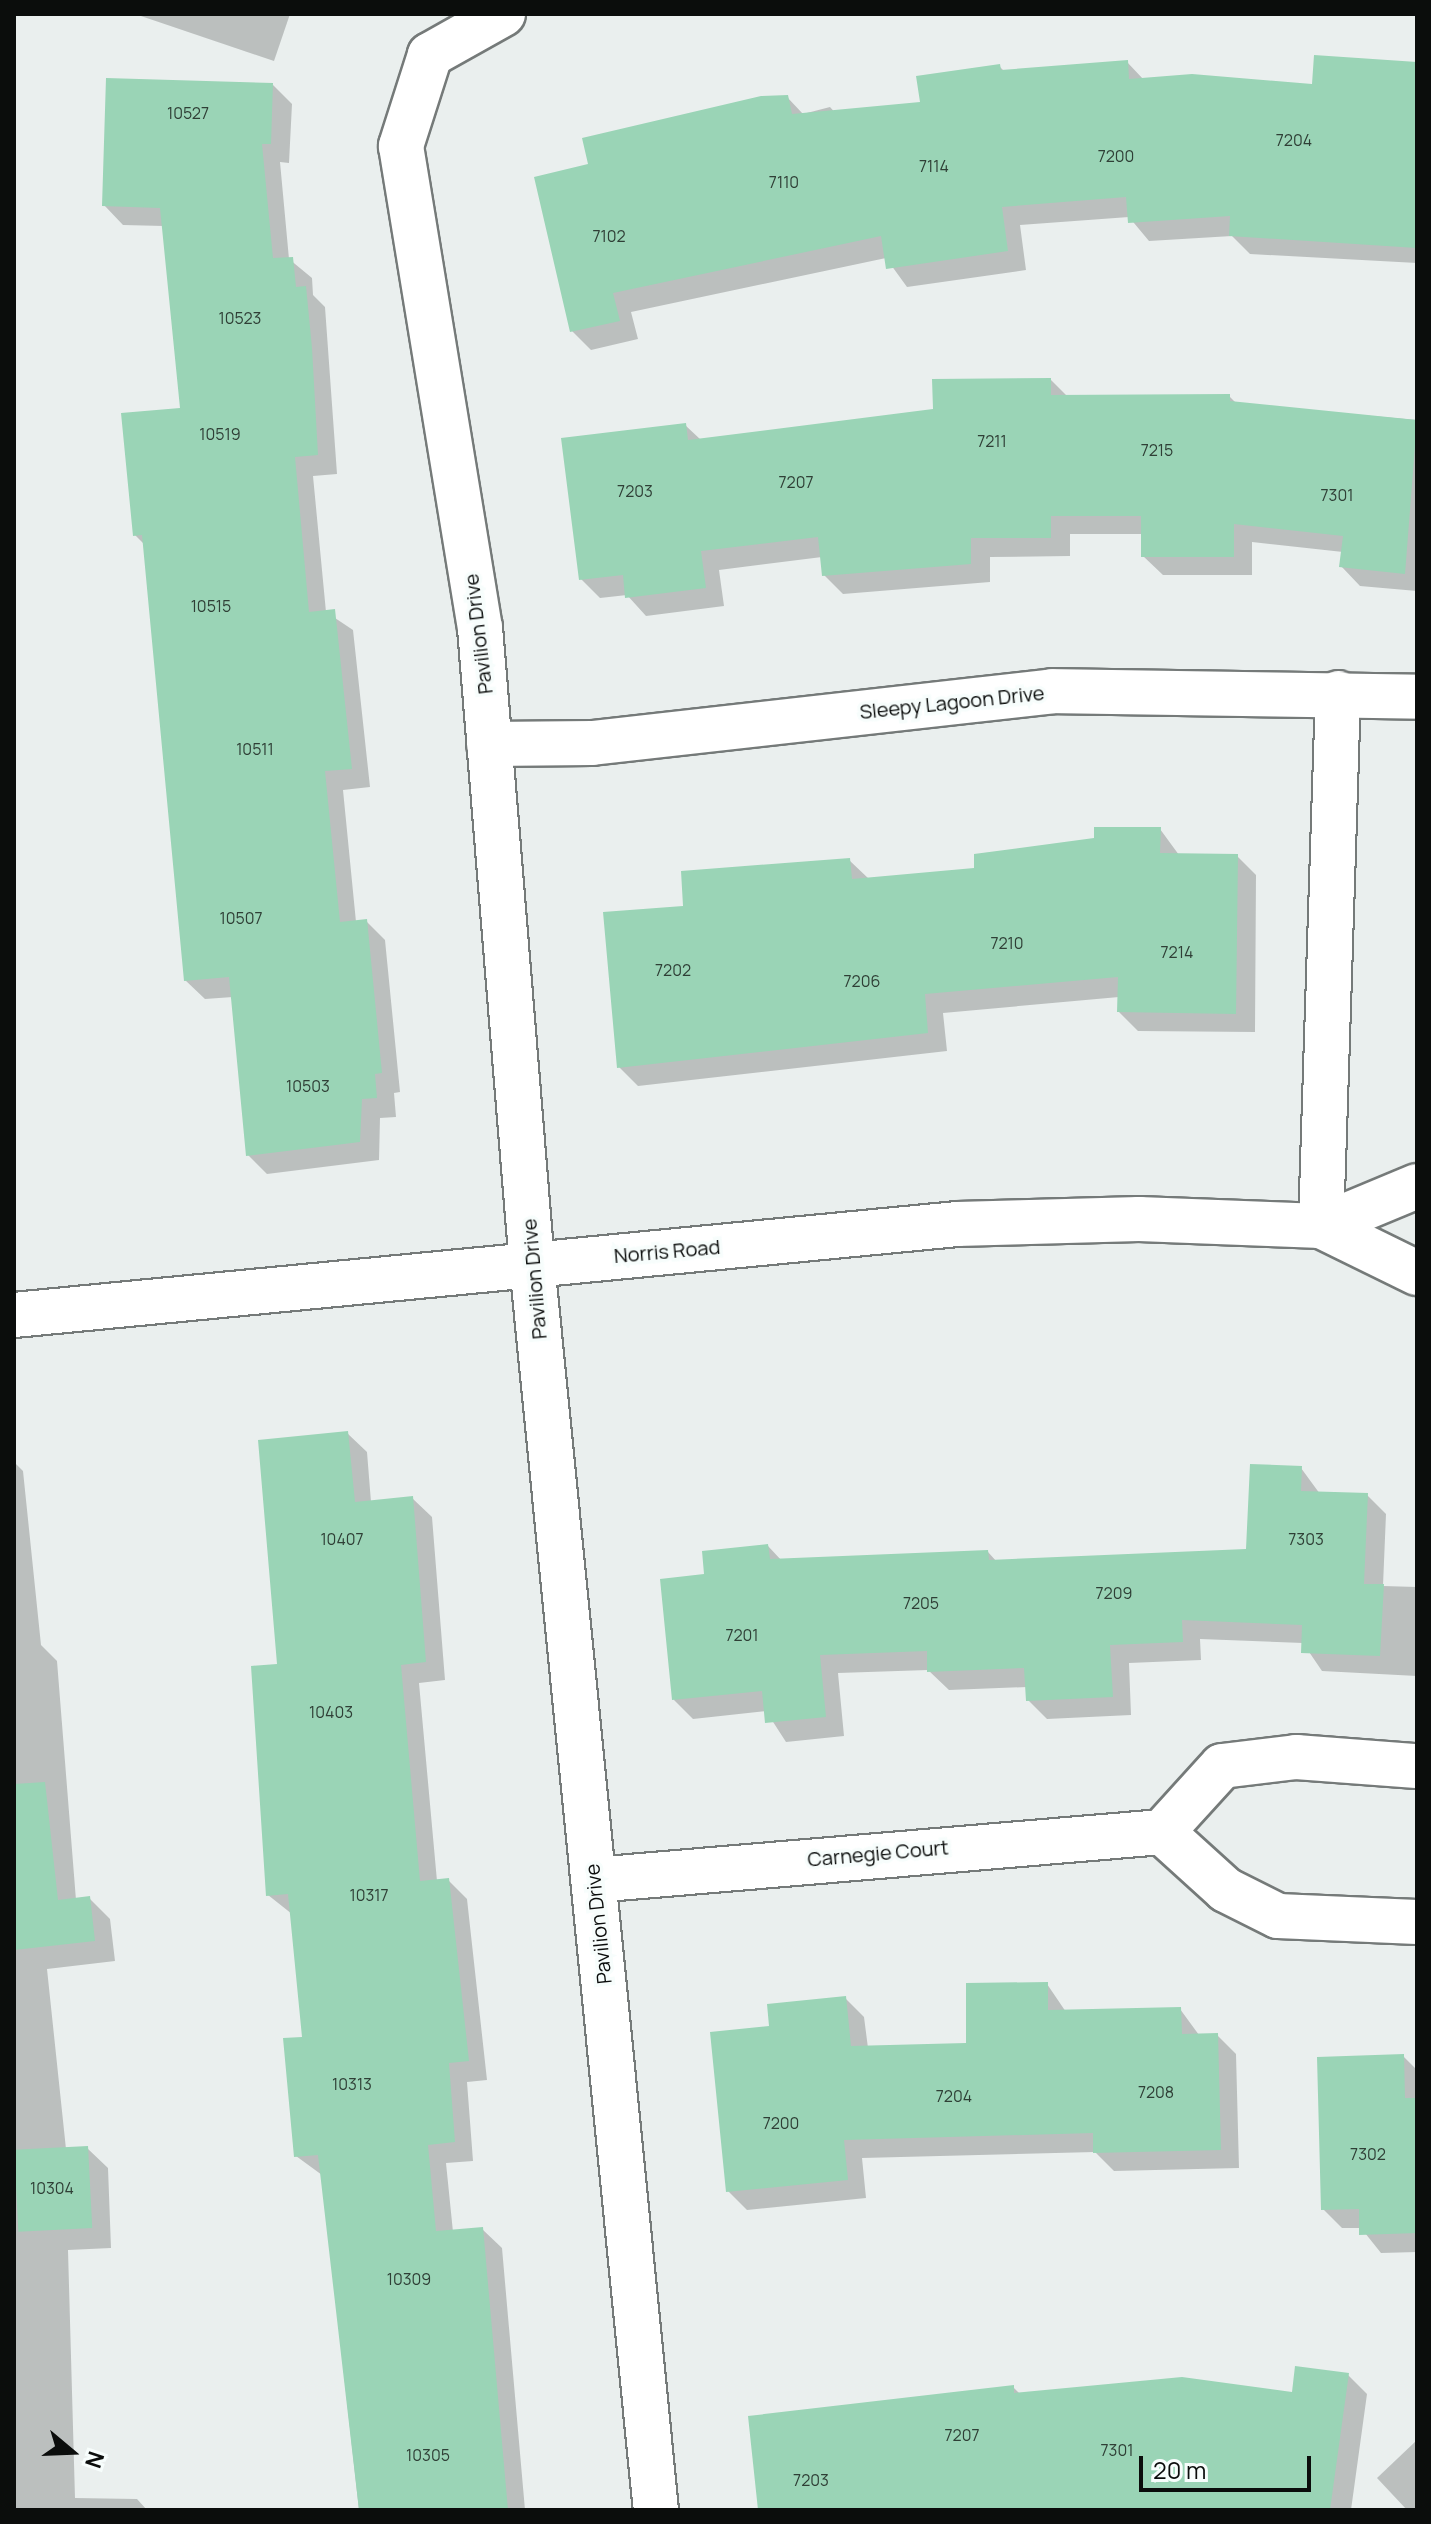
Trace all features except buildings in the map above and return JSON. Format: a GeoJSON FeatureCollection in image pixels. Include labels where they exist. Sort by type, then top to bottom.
{"type":"FeatureCollection","features":[{"type":"Feature","properties":{"kind":"street","name":"Pavilion Drive"},"geometry":{"type":"LineString","coordinates":[[503,14],[430,55],[401,146],[480,628],[532,1264],[656,2510]]}},
{"type":"Feature","properties":{"kind":"street","name":"Sleepy Lagoon Drive"},"geometry":{"type":"LineString","coordinates":[[489,744],[592,743],[1052,691],[1338,693],[1417,697]]}},
{"type":"Feature","properties":{"kind":"street"},"geometry":{"type":"LineString","coordinates":[[1321,1226],[1338,693]]}},
{"type":"Feature","properties":{"kind":"street","name":"Norris Road"},"geometry":{"type":"LineString","coordinates":[[1321,1226],[1417,1186]]}},
{"type":"Feature","properties":{"kind":"street","name":"Norris Road"},"geometry":{"type":"LineString","coordinates":[[14,1315],[957,1224],[1139,1219],[1321,1226],[1417,1273]]}},
{"type":"Feature","properties":{"kind":"street"},"geometry":{"type":"LineString","coordinates":[[1417,1766],[1296,1757],[1222,1766],[1162,1832],[1226,1890],[1278,1916],[1417,1922]]}},
{"type":"Feature","properties":{"kind":"street","name":"Carnegie Court"},"geometry":{"type":"LineString","coordinates":[[594,1880],[1162,1832]]}}]}
